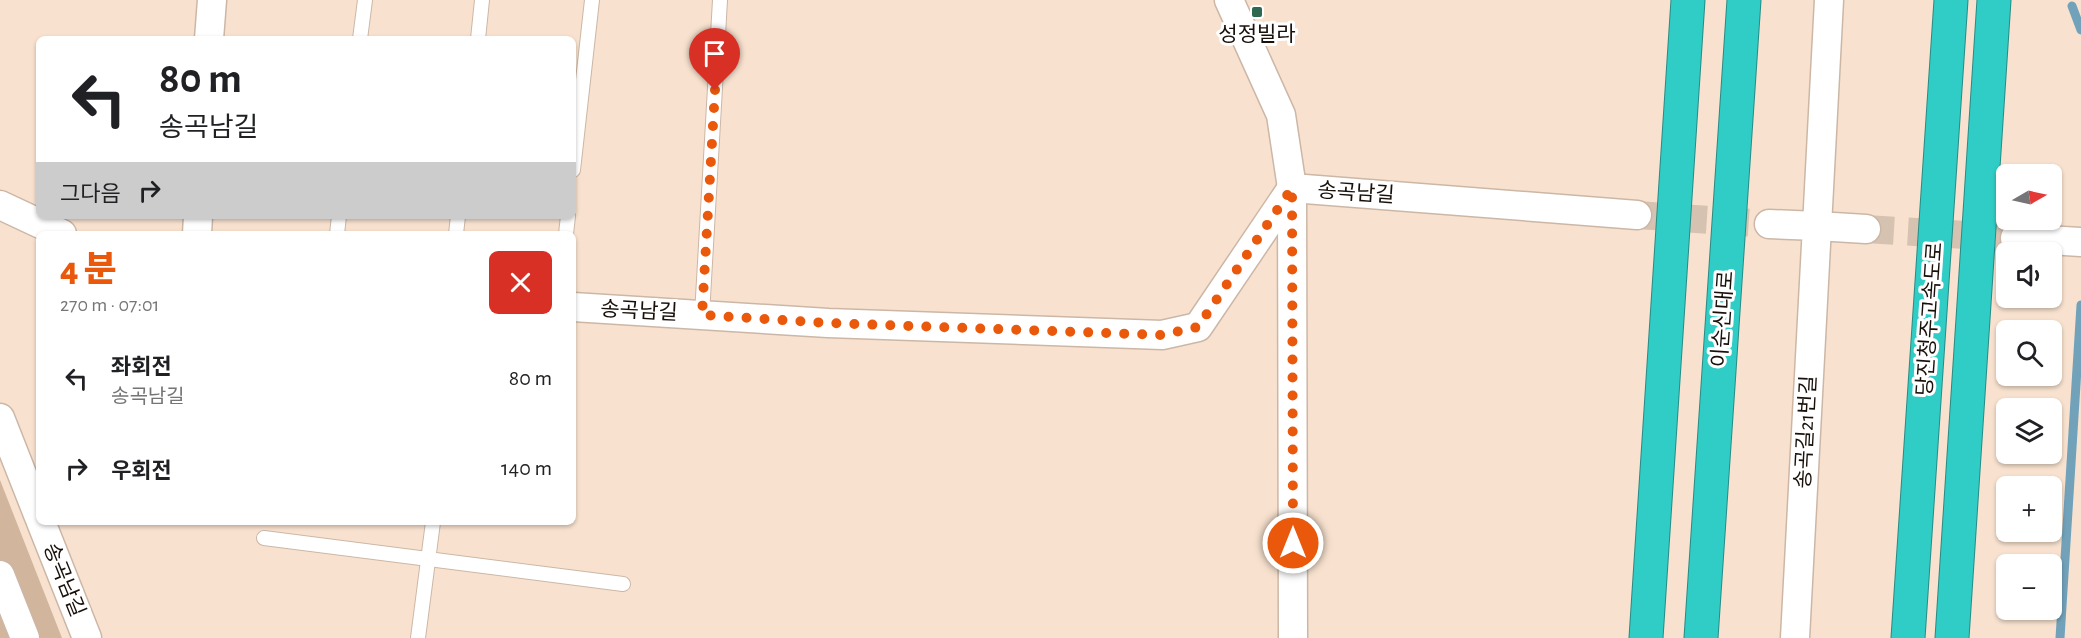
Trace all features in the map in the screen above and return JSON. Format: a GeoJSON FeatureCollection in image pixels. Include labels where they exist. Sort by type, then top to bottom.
{"type":"FeatureCollection","features":[{"type":"Feature","properties":{"kind":"highway"},"geometry":{"type":"LineString","coordinates":[[1646,638],[1688,0]]}},
{"type":"Feature","properties":{"kind":"highway","name":"이순신대로"},"geometry":{"type":"LineString","coordinates":[[1701,638],[1744,0]]}},
{"type":"Feature","properties":{"kind":"highway","name":"당진청주고속도로"},"geometry":{"type":"LineString","coordinates":[[1908,638],[1951,0]]}},
{"type":"Feature","properties":{"kind":"highway","name":"당진청주고속도로"},"geometry":{"type":"LineString","coordinates":[[1952,638],[1994,0]]}},
{"type":"Feature","properties":{"kind":"street"},"geometry":{"type":"LineString","coordinates":[[209,36],[212,0]]}},
{"type":"Feature","properties":{"kind":"street"},"geometry":{"type":"LineString","coordinates":[[1229,0],[1281,115],[1292,188],[1293,638]]}},
{"type":"Feature","properties":{"kind":"street","name":"송곡길21번길"},"geometry":{"type":"LineString","coordinates":[[1795,638],[1829,0]]}},
{"type":"Feature","properties":{"kind":"street","name":"송곡남길"},"geometry":{"type":"LineString","coordinates":[[576,307],[828,323],[1162,335],[1198,327],[1292,188],[1637,215]]}},
{"type":"Feature","properties":{"kind":"street"},"geometry":{"type":"LineString","coordinates":[[0,205],[56,231]]}},
{"type":"Feature","properties":{"kind":"street"},"geometry":{"type":"LineString","coordinates":[[1769,224],[1866,229]]}},
{"type":"Feature","properties":{"kind":"street"},"geometry":{"type":"LineString","coordinates":[[2015,238],[2076,242]]}},
{"type":"Feature","properties":{"kind":"street","name":"송곡남길"},"geometry":{"type":"LineString","coordinates":[[0,418],[36,509]]}},
{"type":"Feature","properties":{"kind":"street","name":"송곡남길"},"geometry":{"type":"LineString","coordinates":[[42,525],[87,638]]}},
{"type":"Feature","properties":{"kind":"street"},"geometry":{"type":"LineString","coordinates":[[0,575],[24,638]]}},
{"type":"Feature","properties":{"kind":"lane"},"geometry":{"type":"LineString","coordinates":[[360,36],[365,0]]}},
{"type":"Feature","properties":{"kind":"lane"},"geometry":{"type":"LineString","coordinates":[[478,36],[482,0]]}},
{"type":"Feature","properties":{"kind":"lane"},"geometry":{"type":"LineString","coordinates":[[576,143],[592,0]]}},
{"type":"Feature","properties":{"kind":"lane"},"geometry":{"type":"LineString","coordinates":[[702,315],[720,0]]}},
{"type":"Feature","properties":{"kind":"lane"},"geometry":{"type":"LineString","coordinates":[[418,638],[433,525]]}},
{"type":"Feature","properties":{"kind":"lane"},"geometry":{"type":"LineString","coordinates":[[264,538],[622,584]]}},
{"type":"Feature","properties":{"kind":"shaded area"},"geometry":{"type":"Polygon","coordinates":[[[0,480],[62,638],[0,638],[0,480]]]}},
{"type":"Feature","properties":{"kind":"waterway"},"geometry":{"type":"LineString","coordinates":[[2072,6],[2081,30]]}},
{"type":"Feature","properties":{"kind":"waterway"},"geometry":{"type":"LineString","coordinates":[[2060,638],[2081,305]]}},
{"type":"Feature","properties":{"kind":"tunnel"},"geometry":{"type":"LineString","coordinates":[[1637,215],[1769,224]]}},
{"type":"Feature","properties":{"kind":"tunnel"},"geometry":{"type":"LineString","coordinates":[[1866,229],[2015,238]]}},
{"type":"Feature","properties":{"kind":"place","name":"성정빌라"},"geometry":{"type":"Point","coordinates":[1257,12]}},
{"type":"Feature","properties":{"kind":"route"},"geometry":{"type":"LineString","coordinates":[[715,90],[702,315],[828,323],[1162,335],[1198,327],[1292,188],[1293,543]]}}]}
